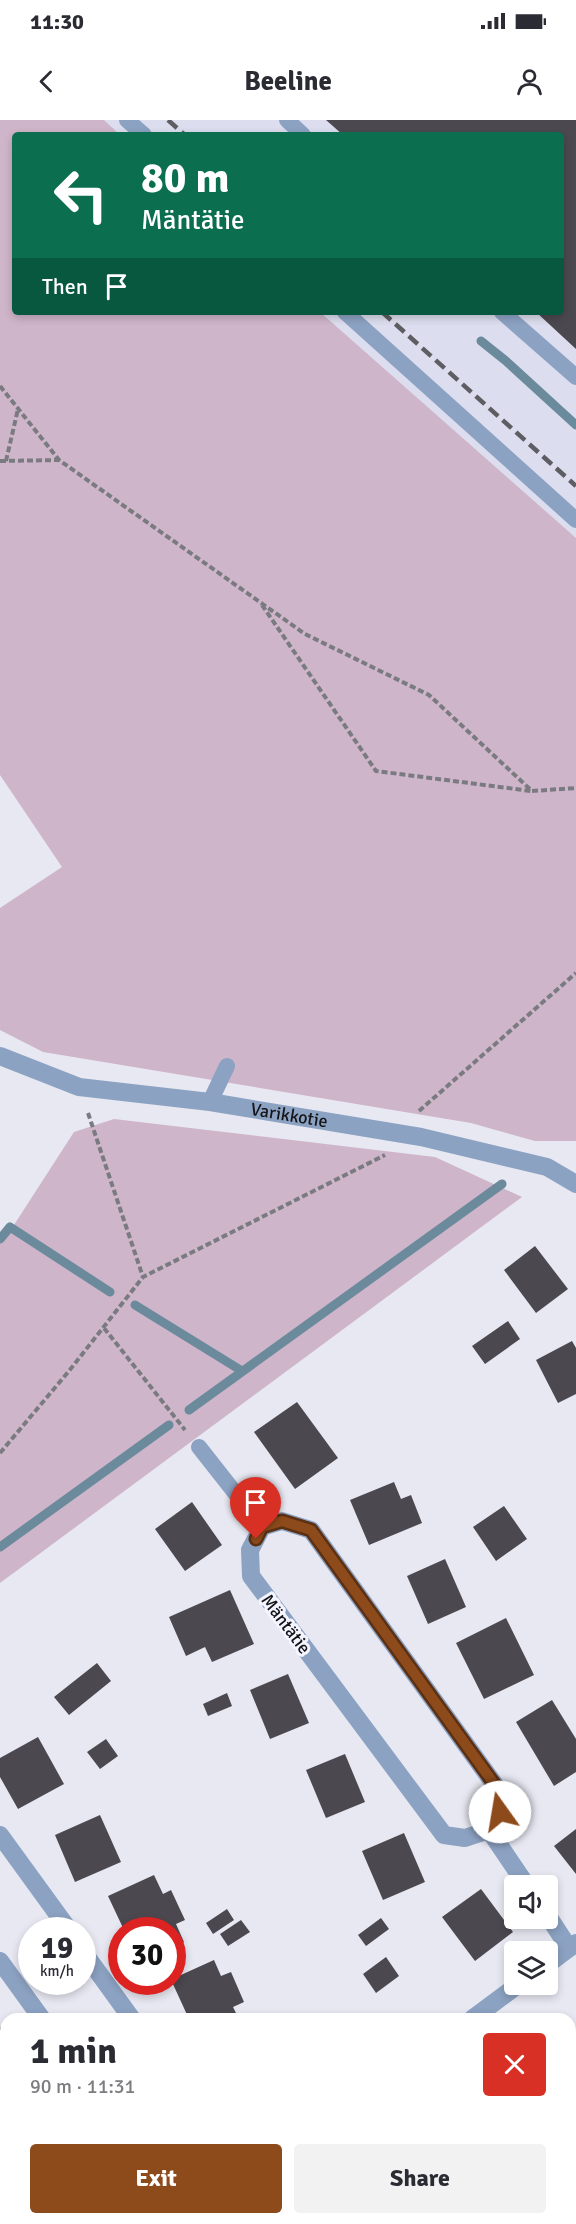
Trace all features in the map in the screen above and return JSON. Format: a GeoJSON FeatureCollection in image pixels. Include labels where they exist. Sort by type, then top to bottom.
{"type":"FeatureCollection","features":[{"type":"Feature","properties":{"kind":"street","name":"Varikkotie"},"geometry":{"type":"LineString","coordinates":[[0,1056],[79,1087],[210,1102],[421,1137],[547,1167],[576,1184]]}},
{"type":"Feature","properties":{"kind":"street"},"geometry":{"type":"LineString","coordinates":[[262,1527],[282,1521],[311,1530],[500,1792],[500,1812],[489,1830],[520,1875]]}},
{"type":"Feature","properties":{"kind":"street","name":"Mäntätie"},"geometry":{"type":"LineString","coordinates":[[262,1527],[250,1550],[251,1576],[444,1834],[465,1838],[489,1830]]}},
{"type":"Feature","properties":{"kind":"street"},"geometry":{"type":"LineString","coordinates":[[0,1835],[60,1917]]}},
{"type":"Feature","properties":{"kind":"street"},"geometry":{"type":"LineString","coordinates":[[558,1928],[573,1945],[558,1956]]}},
{"type":"Feature","properties":{"kind":"street"},"geometry":{"type":"LineString","coordinates":[[0,1961],[38,2013]]}},
{"type":"Feature","properties":{"kind":"street"},"geometry":{"type":"LineString","coordinates":[[96,1969],[128,2013]]}},
{"type":"Feature","properties":{"kind":"street"},"geometry":{"type":"LineString","coordinates":[[480,2013],[504,1995]]}},
{"type":"Feature","properties":{"kind":"lane"},"geometry":{"type":"LineString","coordinates":[[127,120],[141,132]]}},
{"type":"Feature","properties":{"kind":"lane"},"geometry":{"type":"LineString","coordinates":[[287,120],[300,132]]}},
{"type":"Feature","properties":{"kind":"lane"},"geometry":{"type":"LineString","coordinates":[[348,315],[576,520]]}},
{"type":"Feature","properties":{"kind":"lane"},"geometry":{"type":"LineString","coordinates":[[505,315],[576,377]]}},
{"type":"Feature","properties":{"kind":"lane"},"geometry":{"type":"LineString","coordinates":[[210,1102],[227,1066]]}},
{"type":"Feature","properties":{"kind":"lane"},"geometry":{"type":"LineString","coordinates":[[199,1447],[262,1527]]}},
{"type":"Feature","properties":{"kind":"path"},"geometry":{"type":"LineString","coordinates":[[0,386],[59,460],[306,634],[429,695],[532,791]]}},
{"type":"Feature","properties":{"kind":"path"},"geometry":{"type":"LineString","coordinates":[[6,461],[18,408]]}},
{"type":"Feature","properties":{"kind":"path"},"geometry":{"type":"LineString","coordinates":[[0,461],[59,460]]}},
{"type":"Feature","properties":{"kind":"path"},"geometry":{"type":"LineString","coordinates":[[261,603],[376,771],[532,791],[576,788]]}},
{"type":"Feature","properties":{"kind":"path"},"geometry":{"type":"LineString","coordinates":[[395,1133],[576,973]]}},
{"type":"Feature","properties":{"kind":"path"},"geometry":{"type":"LineString","coordinates":[[79,1087],[143,1277]]}},
{"type":"Feature","properties":{"kind":"path"},"geometry":{"type":"LineString","coordinates":[[0,1453],[104,1328],[143,1277],[421,1137]]}},
{"type":"Feature","properties":{"kind":"path"},"geometry":{"type":"LineString","coordinates":[[104,1328],[199,1447]]}},
{"type":"Feature","properties":{"kind":"shaded area"},"geometry":{"type":"Polygon","coordinates":[[[0,120],[104,120],[117,132],[12,132],[12,315],[323,315],[576,538],[576,1141],[535,1141],[471,1123],[43,1052],[0,1030],[0,908],[62,867],[0,775],[0,120]]]}},
{"type":"Feature","properties":{"kind":"shaded area"},"geometry":{"type":"Polygon","coordinates":[[[104,120],[576,120],[576,538],[323,315],[564,315],[564,132],[117,132],[104,120]]]}},
{"type":"Feature","properties":{"kind":"shaded area"},"geometry":{"type":"Polygon","coordinates":[[[114,1119],[435,1157],[522,1197],[0,1583],[0,1240],[12,1228],[74,1132],[114,1119]]]}},
{"type":"Feature","properties":{"kind":"building"},"geometry":{"type":"Polygon","coordinates":[[[326,120],[576,120],[576,349],[539,315],[564,315],[564,132],[340,132],[326,120]]]}},
{"type":"Feature","properties":{"kind":"building"},"geometry":{"type":"Polygon","coordinates":[[[535,1246],[568,1289],[536,1313],[504,1270],[535,1246]]]}},
{"type":"Feature","properties":{"kind":"building"},"geometry":{"type":"Polygon","coordinates":[[[508,1321],[520,1339],[485,1364],[472,1346],[508,1321]]]}},
{"type":"Feature","properties":{"kind":"building"},"geometry":{"type":"Polygon","coordinates":[[[572,1341],[576,1348],[576,1394],[558,1403],[536,1360],[572,1341]]]}},
{"type":"Feature","properties":{"kind":"building"},"geometry":{"type":"Polygon","coordinates":[[[297,1402],[338,1458],[295,1489],[254,1432],[297,1402]]]}},
{"type":"Feature","properties":{"kind":"building"},"geometry":{"type":"Polygon","coordinates":[[[394,1482],[401,1499],[411,1495],[422,1523],[369,1545],[350,1500],[394,1482]]]}},
{"type":"Feature","properties":{"kind":"building"},"geometry":{"type":"Polygon","coordinates":[[[192,1502],[222,1545],[185,1571],[155,1529],[192,1502]]]}},
{"type":"Feature","properties":{"kind":"building"},"geometry":{"type":"Polygon","coordinates":[[[504,1506],[527,1539],[496,1561],[473,1527],[504,1506]]]}},
{"type":"Feature","properties":{"kind":"building"},"geometry":{"type":"Polygon","coordinates":[[[445,1559],[466,1607],[428,1624],[407,1576],[445,1559]]]}},
{"type":"Feature","properties":{"kind":"building"},"geometry":{"type":"Polygon","coordinates":[[[230,1590],[254,1644],[212,1662],[205,1647],[186,1656],[169,1617],[230,1590]]]}},
{"type":"Feature","properties":{"kind":"building"},"geometry":{"type":"Polygon","coordinates":[[[506,1618],[534,1675],[484,1699],[456,1643],[506,1618]]]}},
{"type":"Feature","properties":{"kind":"building"},"geometry":{"type":"Polygon","coordinates":[[[97,1663],[111,1681],[69,1715],[54,1697],[97,1663]]]}},
{"type":"Feature","properties":{"kind":"building"},"geometry":{"type":"Polygon","coordinates":[[[288,1674],[309,1723],[270,1739],[250,1690],[288,1674]]]}},
{"type":"Feature","properties":{"kind":"building"},"geometry":{"type":"Polygon","coordinates":[[[227,1693],[232,1706],[208,1716],[203,1704],[227,1693]]]}},
{"type":"Feature","properties":{"kind":"building"},"geometry":{"type":"Polygon","coordinates":[[[552,1700],[576,1739],[576,1772],[554,1786],[516,1722],[552,1700]]]}},
{"type":"Feature","properties":{"kind":"building"},"geometry":{"type":"Polygon","coordinates":[[[38,1737],[64,1784],[18,1809],[0,1777],[0,1758],[38,1737]]]}},
{"type":"Feature","properties":{"kind":"building"},"geometry":{"type":"Polygon","coordinates":[[[106,1739],[118,1756],[100,1769],[87,1752],[106,1739]]]}},
{"type":"Feature","properties":{"kind":"building"},"geometry":{"type":"Polygon","coordinates":[[[345,1754],[365,1802],[326,1818],[306,1770],[345,1754]]]}},
{"type":"Feature","properties":{"kind":"building"},"geometry":{"type":"Polygon","coordinates":[[[100,1815],[121,1862],[75,1882],[55,1835],[100,1815]]]}},
{"type":"Feature","properties":{"kind":"building"},"geometry":{"type":"Polygon","coordinates":[[[576,1829],[576,1874],[554,1846],[576,1829]]]}},
{"type":"Feature","properties":{"kind":"building"},"geometry":{"type":"Polygon","coordinates":[[[404,1833],[425,1882],[383,1900],[362,1851],[404,1833]]]}},
{"type":"Feature","properties":{"kind":"building"},"geometry":{"type":"Polygon","coordinates":[[[154,1875],[163,1894],[171,1890],[184,1917],[118,1917],[108,1896],[154,1875]]]}},
{"type":"Feature","properties":{"kind":"building"},"geometry":{"type":"Polygon","coordinates":[[[481,1889],[504,1920],[504,1929],[511,1929],[513,1932],[475,1961],[442,1917],[481,1889]]]}},
{"type":"Feature","properties":{"kind":"building"},"geometry":{"type":"Polygon","coordinates":[[[227,1909],[234,1920],[213,1934],[206,1923],[227,1909]]]}},
{"type":"Feature","properties":{"kind":"building"},"geometry":{"type":"Polygon","coordinates":[[[381,1918],[389,1929],[366,1946],[358,1935],[381,1918]]]}},
{"type":"Feature","properties":{"kind":"building"},"geometry":{"type":"Polygon","coordinates":[[[241,1920],[250,1932],[228,1946],[220,1934],[241,1920]]]}},
{"type":"Feature","properties":{"kind":"building"},"geometry":{"type":"Polygon","coordinates":[[[386,1957],[399,1976],[376,1993],[363,1974],[386,1957]]]}},
{"type":"Feature","properties":{"kind":"building"},"geometry":{"type":"Polygon","coordinates":[[[214,1960],[221,1976],[231,1972],[244,2002],[233,2007],[236,2013],[186,2013],[178,1995],[186,1995],[186,1973],[214,1960]]]}},
{"type":"Feature","properties":{"kind":"waterway"},"geometry":{"type":"LineString","coordinates":[[481,341],[576,425]]}},
{"type":"Feature","properties":{"kind":"waterway"},"geometry":{"type":"LineString","coordinates":[[189,1410],[502,1184]]}},
{"type":"Feature","properties":{"kind":"waterway"},"geometry":{"type":"LineString","coordinates":[[0,1239],[10,1227],[110,1292]]}},
{"type":"Feature","properties":{"kind":"waterway"},"geometry":{"type":"LineString","coordinates":[[135,1305],[242,1371]]}},
{"type":"Feature","properties":{"kind":"waterway"},"geometry":{"type":"LineString","coordinates":[[0,1547],[169,1425]]}},
{"type":"Feature","properties":{"kind":"railway"},"geometry":{"type":"LineString","coordinates":[[168,120],[182,132]]}},
{"type":"Feature","properties":{"kind":"railway"},"geometry":{"type":"LineString","coordinates":[[385,315],[576,486]]}},
{"type":"Feature","properties":{"kind":"route"},"geometry":{"type":"LineString","coordinates":[[256,1539],[262,1527],[282,1521],[311,1530],[500,1792],[500,1812]]}}]}
